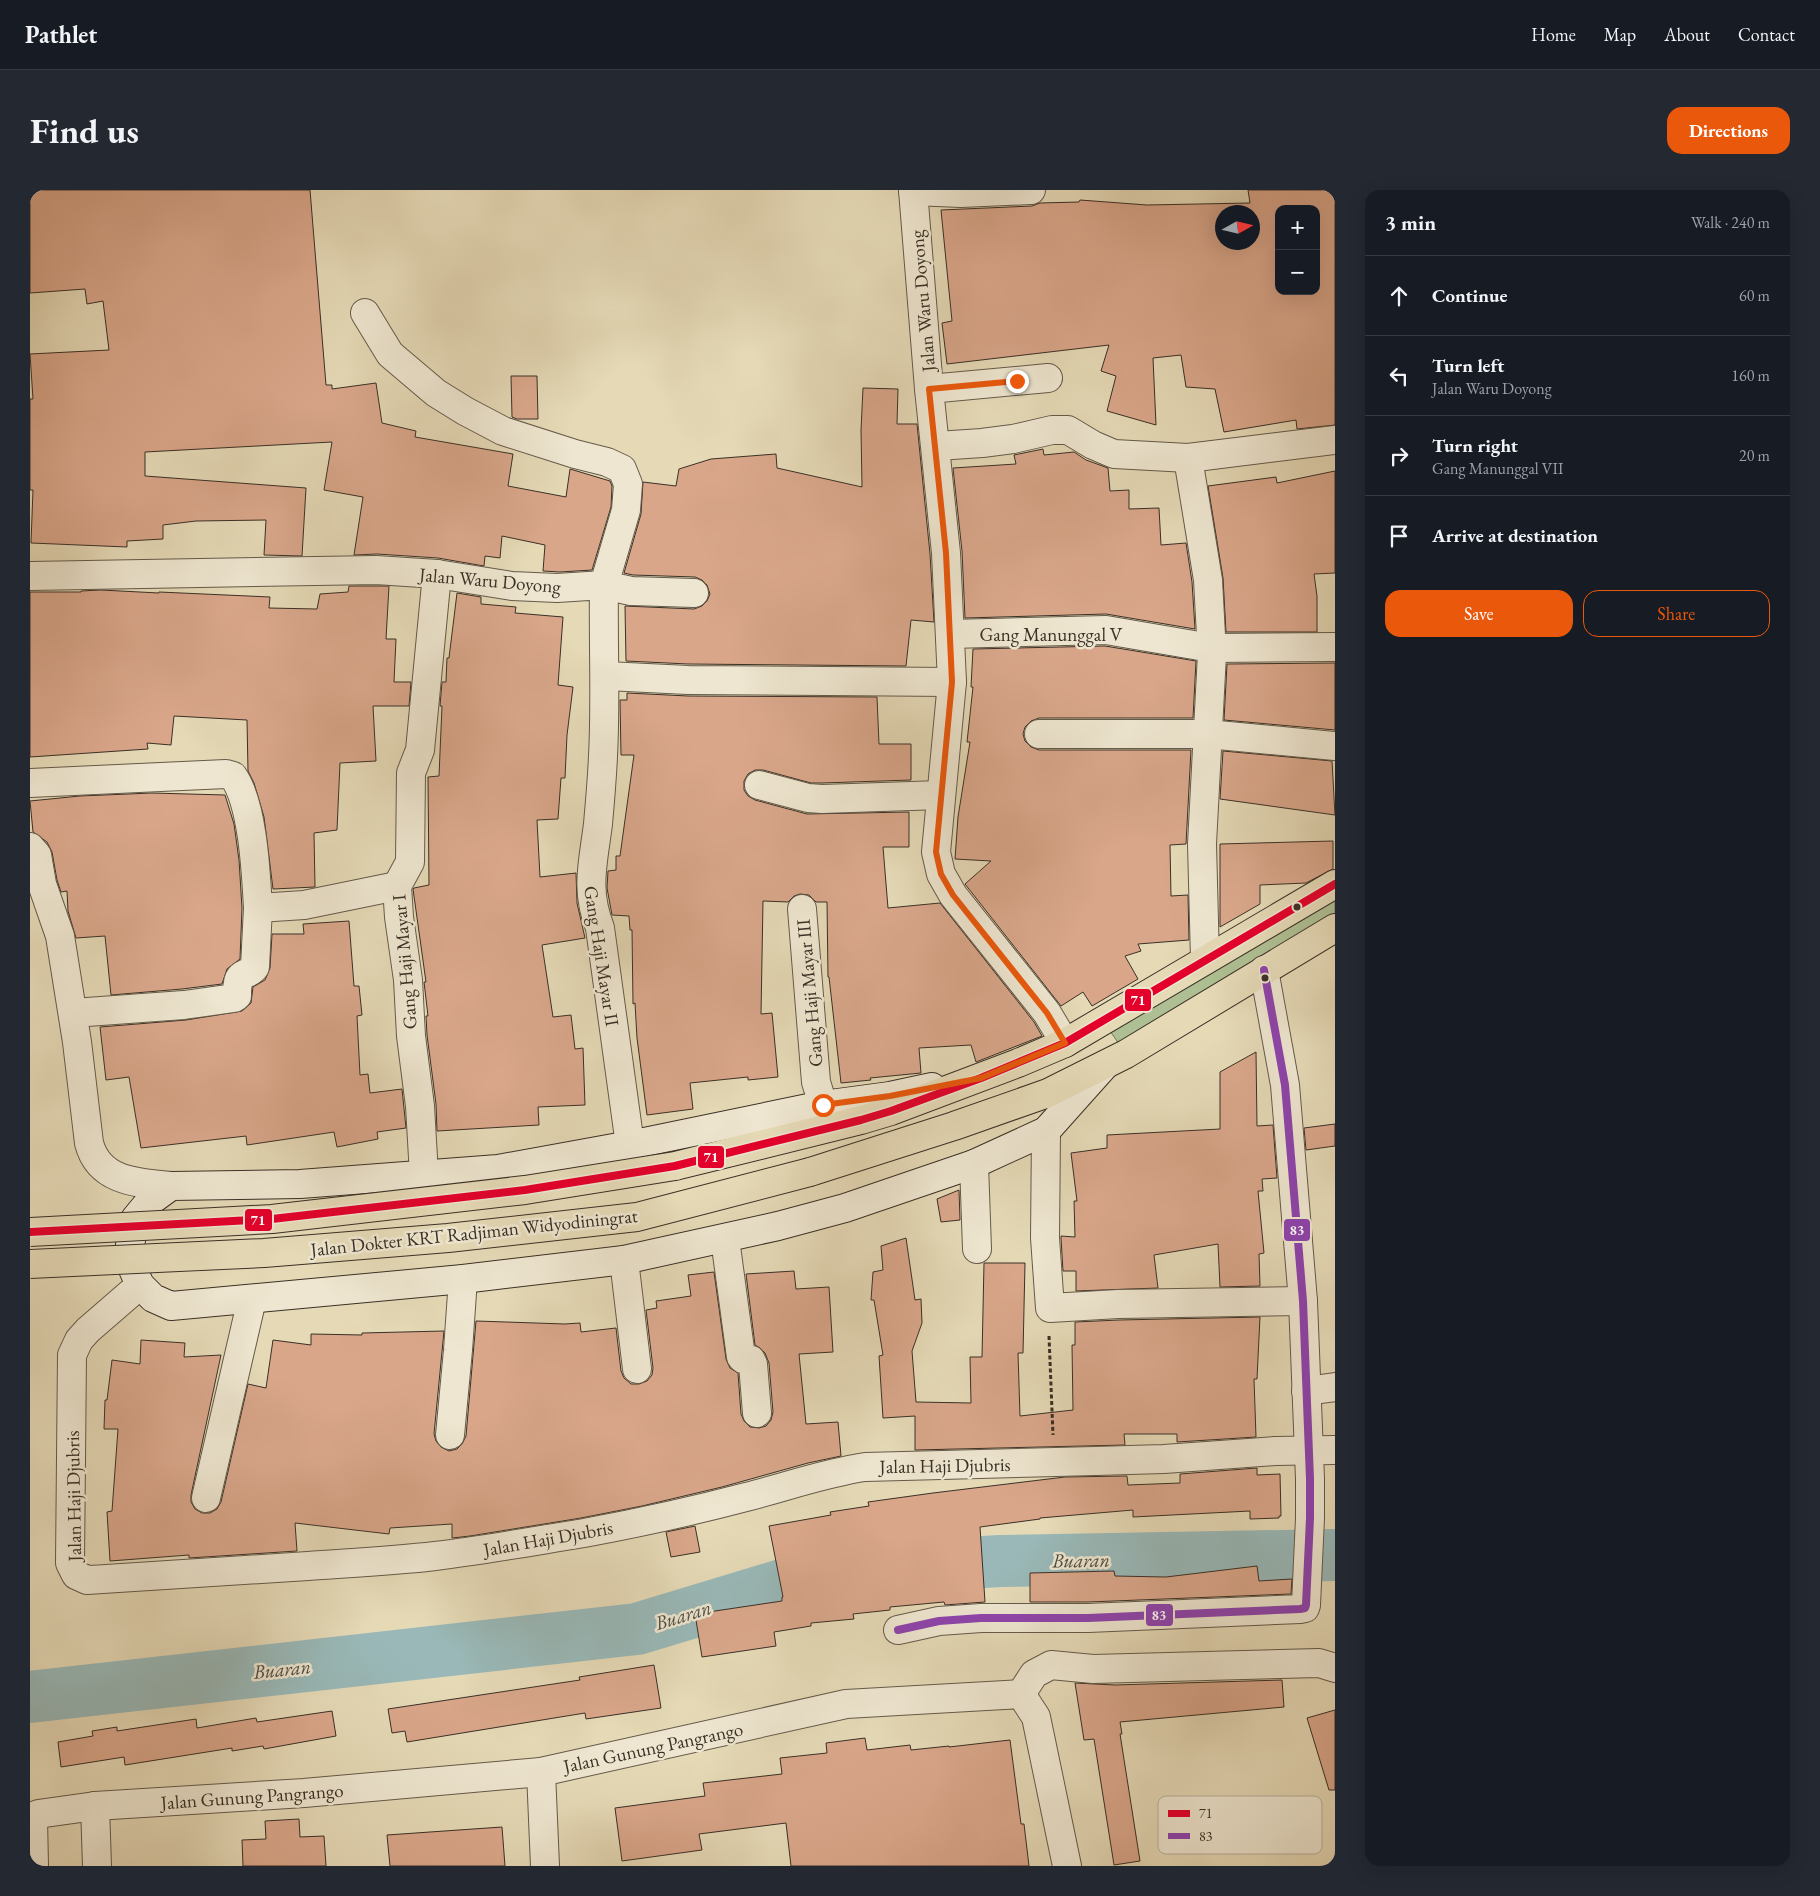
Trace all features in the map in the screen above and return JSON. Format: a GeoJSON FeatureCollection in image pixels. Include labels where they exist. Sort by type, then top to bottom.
{"type":"FeatureCollection","features":[{"type":"Feature","properties":{"kind":"main road","name":"Jalan Dokter KRT Radjiman Widyodiningrat"},"geometry":{"type":"LineString","coordinates":[[30,1232],[272,1219],[524,1190],[676,1166],[861,1120],[981,1078],[1065,1043],[1335,884]]}},
{"type":"Feature","properties":{"kind":"main road","name":"Jalan Dokter KRT Radjiman Widyodiningrat"},"geometry":{"type":"LineString","coordinates":[[30,1264],[264,1253],[448,1238],[637,1217],[810,1172],[954,1126],[1048,1093],[1126,1054],[1335,928]]}},
{"type":"Feature","properties":{"kind":"street"},"geometry":{"type":"LineString","coordinates":[[913,190],[962,193],[1030,190]]}},
{"type":"Feature","properties":{"kind":"street","name":"Jalan Waru Doyong"},"geometry":{"type":"LineString","coordinates":[[913,190],[929,389],[946,553],[952,682],[936,852],[941,874],[953,895],[1047,1013],[1065,1043]]}},
{"type":"Feature","properties":{"kind":"street"},"geometry":{"type":"LineString","coordinates":[[365,313],[390,354],[436,393],[465,411],[503,431],[607,462],[622,469],[628,484],[626,510],[604,585],[603,650],[606,676],[688,680],[952,682]]}},
{"type":"Feature","properties":{"kind":"street"},"geometry":{"type":"LineString","coordinates":[[929,389],[1048,378]]}},
{"type":"Feature","properties":{"kind":"street"},"geometry":{"type":"LineString","coordinates":[[936,446],[982,444],[1052,430],[1068,430],[1093,445],[1114,454],[1188,458],[1335,440]]}},
{"type":"Feature","properties":{"kind":"street"},"geometry":{"type":"LineString","coordinates":[[1188,458],[1208,580],[1211,648],[1202,844],[1205,960]]}},
{"type":"Feature","properties":{"kind":"street","name":"Jalan Waru Doyong"},"geometry":{"type":"LineString","coordinates":[[30,576],[376,570],[437,574],[512,586],[557,588],[604,585],[632,590],[694,593]]}},
{"type":"Feature","properties":{"kind":"street","name":"Gang Haji Mayar I"},"geometry":{"type":"LineString","coordinates":[[424,1175],[420,1106],[411,1036],[408,980],[399,917],[397,886],[410,862],[411,773],[420,750],[437,574]]}},
{"type":"Feature","properties":{"kind":"street","name":"Gang Manunggal V"},"geometry":{"type":"LineString","coordinates":[[950,634],[1106,630],[1211,648],[1332,648]]}},
{"type":"Feature","properties":{"kind":"street","name":"Gang Haji Mayar II"},"geometry":{"type":"LineString","coordinates":[[606,676],[598,821],[590,875],[594,912],[600,928],[630,1146]]}},
{"type":"Feature","properties":{"kind":"street"},"geometry":{"type":"LineString","coordinates":[[1039,734],[1207,734],[1335,746]]}},
{"type":"Feature","properties":{"kind":"street"},"geometry":{"type":"LineString","coordinates":[[30,783],[226,774],[233,776],[240,788],[253,848],[258,908],[255,966],[253,970],[242,974],[237,996],[184,1005],[72,1013]]}},
{"type":"Feature","properties":{"kind":"street"},"geometry":{"type":"LineString","coordinates":[[759,785],[808,798],[822,799],[940,795]]}},
{"type":"Feature","properties":{"kind":"street","name":"Jalan Dokter KRT Radjiman Widyodiningrat"},"geometry":{"type":"LineString","coordinates":[[30,847],[37,855],[42,884],[60,936],[92,1156],[104,1168],[134,1182],[171,1186],[300,1184],[498,1169],[630,1146],[823,1105],[890,1096],[981,1078]]}},
{"type":"Feature","properties":{"kind":"street"},"geometry":{"type":"LineString","coordinates":[[258,908],[304,906],[397,886]]}},
{"type":"Feature","properties":{"kind":"street","name":"Gang Haji Mayar III"},"geometry":{"type":"LineString","coordinates":[[802,909],[816,1082],[823,1105]]}},
{"type":"Feature","properties":{"kind":"street"},"geometry":{"type":"LineString","coordinates":[[898,1630],[940,1621],[981,1618],[1088,1618],[1300,1609],[1306,1605],[1310,1479],[1303,1301],[1285,1085],[1264,970]]}},
{"type":"Feature","properties":{"kind":"street","name":"Jalan Dokter KRT Radjiman Widyodiningrat"},"geometry":{"type":"LineString","coordinates":[[140,1286],[153,1298],[170,1306],[463,1279],[624,1260],[726,1239],[845,1208],[974,1164],[1046,1131],[1105,1065]]}},
{"type":"Feature","properties":{"kind":"street"},"geometry":{"type":"LineString","coordinates":[[1046,1131],[1045,1238],[1050,1308],[1118,1304],[1303,1301]]}},
{"type":"Feature","properties":{"kind":"street"},"geometry":{"type":"LineString","coordinates":[[974,1164],[977,1249]]}},
{"type":"Feature","properties":{"kind":"street"},"geometry":{"type":"LineString","coordinates":[[140,1286],[132,1267],[130,1245],[135,1219],[149,1202],[171,1186]]}},
{"type":"Feature","properties":{"kind":"street"},"geometry":{"type":"LineString","coordinates":[[726,1239],[741,1357],[751,1360],[753,1364],[757,1412]]}},
{"type":"Feature","properties":{"kind":"street"},"geometry":{"type":"LineString","coordinates":[[624,1260],[637,1369]]}},
{"type":"Feature","properties":{"kind":"street"},"geometry":{"type":"LineString","coordinates":[[450,1435],[463,1279]]}},
{"type":"Feature","properties":{"kind":"street","name":"Jalan Haji Djubris"},"geometry":{"type":"LineString","coordinates":[[140,1286],[88,1330],[79,1340],[72,1355],[70,1563],[76,1574],[87,1580],[336,1564],[434,1556],[504,1546],[656,1518],[786,1487],[832,1472],[865,1467],[1135,1460],[1275,1451],[1335,1450]]}},
{"type":"Feature","properties":{"kind":"street"},"geometry":{"type":"LineString","coordinates":[[206,1498],[252,1299]]}},
{"type":"Feature","properties":{"kind":"street"},"geometry":{"type":"LineString","coordinates":[[1306,1391],[1335,1388]]}},
{"type":"Feature","properties":{"kind":"street"},"geometry":{"type":"LineString","coordinates":[[1067,1866],[1036,1717],[1021,1694],[1034,1674],[1051,1665],[1093,1670],[1319,1664],[1335,1668]]}},
{"type":"Feature","properties":{"kind":"street","name":"Jalan Gunung Pangrango"},"geometry":{"type":"LineString","coordinates":[[34,1866],[33,1818],[38,1814],[99,1806],[304,1793],[541,1772],[846,1704],[1021,1694]]}},
{"type":"Feature","properties":{"kind":"street"},"geometry":{"type":"LineString","coordinates":[[541,1772],[545,1866]]}},
{"type":"Feature","properties":{"kind":"street"},"geometry":{"type":"LineString","coordinates":[[97,1866],[99,1806]]}},
{"type":"Feature","properties":{"kind":"path"},"geometry":{"type":"LineString","coordinates":[[1050,1308],[1049,1366],[1053,1442]]}},
{"type":"Feature","properties":{"kind":"green space"},"geometry":{"type":"Polygon","coordinates":[[[1335,884],[1335,928],[1126,1054],[1103,1021],[1335,884]]]}},
{"type":"Feature","properties":{"kind":"building"},"geometry":{"type":"Polygon","coordinates":[[[30,190],[310,190],[326,385],[332,385],[332,389],[376,383],[382,423],[416,431],[415,437],[513,454],[508,486],[566,497],[570,469],[610,481],[612,486],[611,507],[592,570],[543,571],[545,545],[502,536],[500,558],[485,556],[484,566],[438,558],[377,554],[354,555],[363,497],[324,490],[332,442],[145,452],[145,476],[306,488],[302,556],[264,555],[266,520],[196,521],[163,525],[163,539],[127,541],[127,547],[31,543],[33,490],[30,490],[30,399],[33,399],[30,354],[109,350],[103,301],[87,304],[85,289],[30,293],[30,190]]]}},
{"type":"Feature","properties":{"kind":"building"},"geometry":{"type":"Polygon","coordinates":[[[1248,190],[1335,190],[1335,425],[1297,429],[1296,420],[1224,432],[1215,389],[1186,387],[1181,355],[1153,358],[1156,425],[1107,411],[1116,376],[1101,371],[1109,345],[947,364],[942,323],[952,321],[941,210],[1032,206],[1040,203],[1079,202],[1080,200],[1147,205],[1250,203],[1248,190]]]}},
{"type":"Feature","properties":{"kind":"building"},"geometry":{"type":"Polygon","coordinates":[[[511,376],[537,376],[538,419],[517,419],[512,417],[511,376]]]}},
{"type":"Feature","properties":{"kind":"building"},"geometry":{"type":"Polygon","coordinates":[[[863,388],[898,389],[897,424],[917,424],[930,554],[934,622],[911,620],[906,666],[688,664],[626,661],[625,606],[694,609],[702,606],[710,594],[707,585],[695,577],[624,573],[641,514],[643,482],[676,486],[679,469],[711,459],[776,454],[777,468],[862,487],[861,430],[863,388]]]}},
{"type":"Feature","properties":{"kind":"building"},"geometry":{"type":"Polygon","coordinates":[[[1043,449],[1044,455],[1074,452],[1086,460],[1108,468],[1110,491],[1129,490],[1129,509],[1159,508],[1161,545],[1186,543],[1192,582],[1195,629],[1106,614],[965,618],[962,551],[953,468],[1016,464],[1014,455],[1043,449]]]}},
{"type":"Feature","properties":{"kind":"building"},"geometry":{"type":"Polygon","coordinates":[[[1335,471],[1335,573],[1314,574],[1317,596],[1317,632],[1226,632],[1223,578],[1208,486],[1276,477],[1277,483],[1335,471]]]}},
{"type":"Feature","properties":{"kind":"building"},"geometry":{"type":"Polygon","coordinates":[[[349,586],[389,586],[386,639],[396,639],[394,682],[411,682],[409,706],[373,706],[376,761],[340,763],[337,830],[314,833],[315,887],[273,889],[264,817],[254,783],[248,771],[247,720],[174,716],[171,745],[147,743],[148,749],[30,757],[30,592],[101,590],[270,597],[269,608],[317,609],[320,594],[348,592],[349,586]]]}},
{"type":"Feature","properties":{"kind":"building"},"geometry":{"type":"Polygon","coordinates":[[[457,593],[481,597],[481,604],[516,607],[515,613],[563,617],[558,685],[573,687],[567,735],[565,778],[561,778],[558,819],[537,820],[540,877],[576,873],[577,903],[585,938],[542,945],[553,1017],[571,1015],[575,1049],[583,1048],[585,1105],[538,1107],[539,1125],[437,1131],[436,1104],[427,1035],[426,1016],[428,1016],[424,982],[426,982],[413,889],[429,885],[428,777],[439,776],[442,682],[446,682],[447,658],[449,658],[457,593]]]}},
{"type":"Feature","properties":{"kind":"building"},"geometry":{"type":"Polygon","coordinates":[[[1105,646],[1196,661],[1193,718],[1039,718],[1031,721],[1025,727],[1023,734],[1025,741],[1031,747],[1039,750],[1191,750],[1186,844],[1170,845],[1171,896],[1188,895],[1189,940],[1138,944],[1141,951],[1125,956],[1138,979],[1092,1006],[1083,992],[1061,1006],[965,884],[991,861],[955,859],[958,817],[970,742],[967,742],[973,687],[971,687],[973,649],[1105,646]]]}},
{"type":"Feature","properties":{"kind":"building"},"geometry":{"type":"Polygon","coordinates":[[[1335,663],[1335,730],[1224,720],[1227,664],[1335,663]]]}},
{"type":"Feature","properties":{"kind":"building"},"geometry":{"type":"Polygon","coordinates":[[[627,693],[688,696],[877,697],[879,744],[911,744],[911,780],[811,783],[763,770],[755,770],[748,774],[744,781],[744,790],[748,796],[755,800],[807,814],[909,812],[909,847],[883,847],[888,908],[940,903],[1034,1022],[1042,1036],[976,1062],[971,1045],[919,1048],[921,1073],[841,1083],[828,977],[827,902],[816,902],[809,895],[800,894],[794,896],[788,902],[763,901],[761,1014],[772,1013],[778,1077],[748,1080],[748,1077],[690,1083],[693,1109],[647,1115],[637,1038],[635,1003],[633,1004],[632,930],[630,930],[629,916],[612,915],[607,888],[608,871],[616,870],[616,856],[620,856],[634,755],[621,755],[620,700],[627,700],[627,693]]]}},
{"type":"Feature","properties":{"kind":"building"},"geometry":{"type":"Polygon","coordinates":[[[1223,751],[1332,761],[1335,815],[1220,799],[1223,751]]]}},
{"type":"Feature","properties":{"kind":"building"},"geometry":{"type":"Polygon","coordinates":[[[152,793],[225,795],[234,824],[239,860],[242,908],[240,959],[227,969],[222,984],[111,995],[105,936],[76,938],[68,911],[67,891],[61,892],[52,852],[47,842],[33,832],[30,801],[80,796],[152,793]]]}},
{"type":"Feature","properties":{"kind":"building"},"geometry":{"type":"Polygon","coordinates":[[[1333,841],[1333,869],[1306,883],[1260,885],[1260,904],[1220,927],[1220,844],[1333,841]]]}},
{"type":"Feature","properties":{"kind":"building"},"geometry":{"type":"Polygon","coordinates":[[[349,921],[354,986],[359,986],[362,1015],[357,1016],[360,1075],[368,1074],[370,1093],[402,1089],[406,1128],[377,1132],[378,1139],[337,1147],[334,1132],[247,1145],[246,1136],[141,1148],[129,1077],[106,1080],[100,1027],[186,1020],[242,1011],[251,1003],[253,987],[265,980],[270,968],[272,934],[304,934],[303,924],[349,921]]]}},
{"type":"Feature","properties":{"kind":"building"},"geometry":{"type":"Polygon","coordinates":[[[1256,1052],[1257,1126],[1273,1125],[1277,1178],[1262,1179],[1263,1191],[1258,1191],[1264,1253],[1259,1254],[1260,1286],[1220,1287],[1218,1244],[1154,1255],[1158,1288],[1076,1291],[1076,1271],[1063,1271],[1061,1238],[1061,1236],[1075,1237],[1074,1201],[1077,1201],[1071,1153],[1107,1148],[1107,1135],[1220,1129],[1220,1072],[1256,1052]]]}},
{"type":"Feature","properties":{"kind":"building"},"geometry":{"type":"Polygon","coordinates":[[[1335,1124],[1335,1146],[1306,1150],[1304,1128],[1335,1124]]]}},
{"type":"Feature","properties":{"kind":"building"},"geometry":{"type":"Polygon","coordinates":[[[959,1190],[960,1220],[941,1222],[937,1199],[959,1190]]]}},
{"type":"Feature","properties":{"kind":"building"},"geometry":{"type":"Polygon","coordinates":[[[906,1238],[915,1300],[921,1299],[922,1323],[912,1351],[916,1402],[971,1403],[970,1357],[982,1357],[984,1263],[1025,1263],[1023,1353],[1018,1353],[1020,1416],[1073,1410],[1072,1345],[1075,1345],[1075,1322],[1260,1317],[1257,1379],[1254,1379],[1256,1437],[1177,1442],[1177,1434],[1124,1434],[1125,1445],[915,1450],[915,1416],[883,1418],[879,1356],[883,1355],[874,1300],[871,1300],[873,1272],[883,1270],[881,1246],[906,1238]]]}},
{"type":"Feature","properties":{"kind":"building"},"geometry":{"type":"Polygon","coordinates":[[[794,1271],[796,1289],[829,1287],[833,1352],[799,1354],[806,1424],[838,1422],[841,1456],[642,1506],[470,1536],[452,1538],[452,1524],[390,1528],[389,1534],[295,1523],[297,1551],[189,1558],[189,1555],[110,1561],[107,1512],[112,1511],[118,1429],[104,1429],[105,1400],[107,1400],[112,1360],[140,1364],[141,1340],[185,1343],[184,1357],[221,1355],[191,1495],[191,1502],[195,1509],[202,1513],[210,1513],[217,1509],[221,1502],[248,1384],[266,1388],[273,1340],[311,1345],[311,1334],[362,1335],[362,1333],[444,1331],[434,1434],[436,1441],[441,1447],[449,1451],[457,1449],[466,1436],[476,1321],[580,1323],[581,1332],[616,1328],[621,1371],[624,1378],[631,1384],[639,1384],[647,1381],[652,1375],[653,1368],[646,1310],[657,1308],[656,1301],[691,1296],[688,1275],[714,1272],[726,1359],[730,1368],[738,1373],[741,1414],[744,1421],[750,1427],[759,1428],[766,1426],[771,1420],[773,1412],[769,1363],[765,1353],[755,1345],[746,1274],[794,1271]]]}},
{"type":"Feature","properties":{"kind":"building"},"geometry":{"type":"Polygon","coordinates":[[[1257,1468],[1257,1475],[1280,1474],[1281,1516],[1279,1518],[1250,1519],[1250,1511],[1133,1517],[1133,1510],[1040,1518],[980,1527],[985,1602],[945,1605],[944,1602],[890,1607],[890,1610],[853,1614],[854,1619],[811,1623],[811,1626],[774,1632],[776,1646],[702,1657],[695,1614],[782,1601],[783,1597],[769,1526],[831,1515],[830,1512],[869,1506],[868,1502],[1065,1477],[1127,1476],[1128,1485],[1180,1483],[1180,1474],[1257,1468]]]}},
{"type":"Feature","properties":{"kind":"building"},"geometry":{"type":"Polygon","coordinates":[[[695,1526],[700,1552],[671,1557],[666,1532],[695,1526]]]}},
{"type":"Feature","properties":{"kind":"building"},"geometry":{"type":"Polygon","coordinates":[[[1257,1566],[1259,1581],[1292,1579],[1291,1594],[1088,1602],[1030,1602],[1030,1573],[1114,1571],[1115,1576],[1166,1577],[1257,1566]]]}},
{"type":"Feature","properties":{"kind":"building"},"geometry":{"type":"Polygon","coordinates":[[[654,1665],[661,1708],[586,1719],[585,1713],[407,1742],[405,1731],[392,1733],[388,1709],[580,1680],[579,1677],[654,1665]]]}},
{"type":"Feature","properties":{"kind":"building"},"geometry":{"type":"Polygon","coordinates":[[[1282,1680],[1284,1707],[1120,1722],[1122,1734],[1120,1734],[1140,1861],[1114,1865],[1094,1739],[1084,1740],[1075,1683],[1115,1685],[1282,1680]]]}},
{"type":"Feature","properties":{"kind":"building"},"geometry":{"type":"Polygon","coordinates":[[[1335,1710],[1335,1790],[1329,1790],[1307,1718],[1335,1710]]]}},
{"type":"Feature","properties":{"kind":"building"},"geometry":{"type":"Polygon","coordinates":[[[332,1711],[336,1736],[264,1749],[263,1746],[232,1751],[232,1748],[125,1765],[124,1757],[61,1767],[58,1742],[93,1736],[92,1731],[117,1727],[117,1731],[196,1719],[197,1728],[256,1718],[257,1722],[332,1711]]]}},
{"type":"Feature","properties":{"kind":"building"},"geometry":{"type":"Polygon","coordinates":[[[865,1738],[867,1750],[910,1745],[911,1750],[1010,1740],[1021,1824],[1024,1824],[1029,1866],[791,1866],[786,1823],[699,1834],[702,1850],[622,1861],[615,1808],[705,1796],[703,1783],[782,1774],[780,1758],[827,1753],[826,1743],[865,1738]]]}},
{"type":"Feature","properties":{"kind":"building"},"geometry":{"type":"Polygon","coordinates":[[[299,1819],[300,1837],[324,1836],[326,1866],[243,1866],[242,1840],[266,1839],[265,1821],[299,1819]]]}},
{"type":"Feature","properties":{"kind":"building"},"geometry":{"type":"Polygon","coordinates":[[[502,1827],[505,1866],[390,1866],[387,1835],[502,1827]]]}},
{"type":"Feature","properties":{"kind":"waterway","name":"Buaran"},"geometry":{"type":"LineString","coordinates":[[30,1697],[637,1629],[802,1579],[918,1566],[1000,1561],[1335,1555]]}},
{"type":"Feature","properties":{"kind":"transit line","name":"71"},"geometry":{"type":"LineString","coordinates":[[30,1232],[272,1219],[525,1190],[675,1166],[861,1120],[981,1078],[1065,1043],[1335,884]]}},
{"type":"Feature","properties":{"kind":"transit line","name":"83"},"geometry":{"type":"LineString","coordinates":[[898,1630],[939,1621],[981,1618],[1088,1618],[1305,1608],[1310,1518],[1310,1479],[1303,1301],[1285,1085],[1264,970]]}},
{"type":"Feature","properties":{"kind":"route"},"geometry":{"type":"LineString","coordinates":[[823,1105],[890,1096],[981,1078],[1065,1043],[1047,1013],[953,895],[941,874],[936,852],[952,682],[946,553],[929,389],[1017,381]]}}]}
